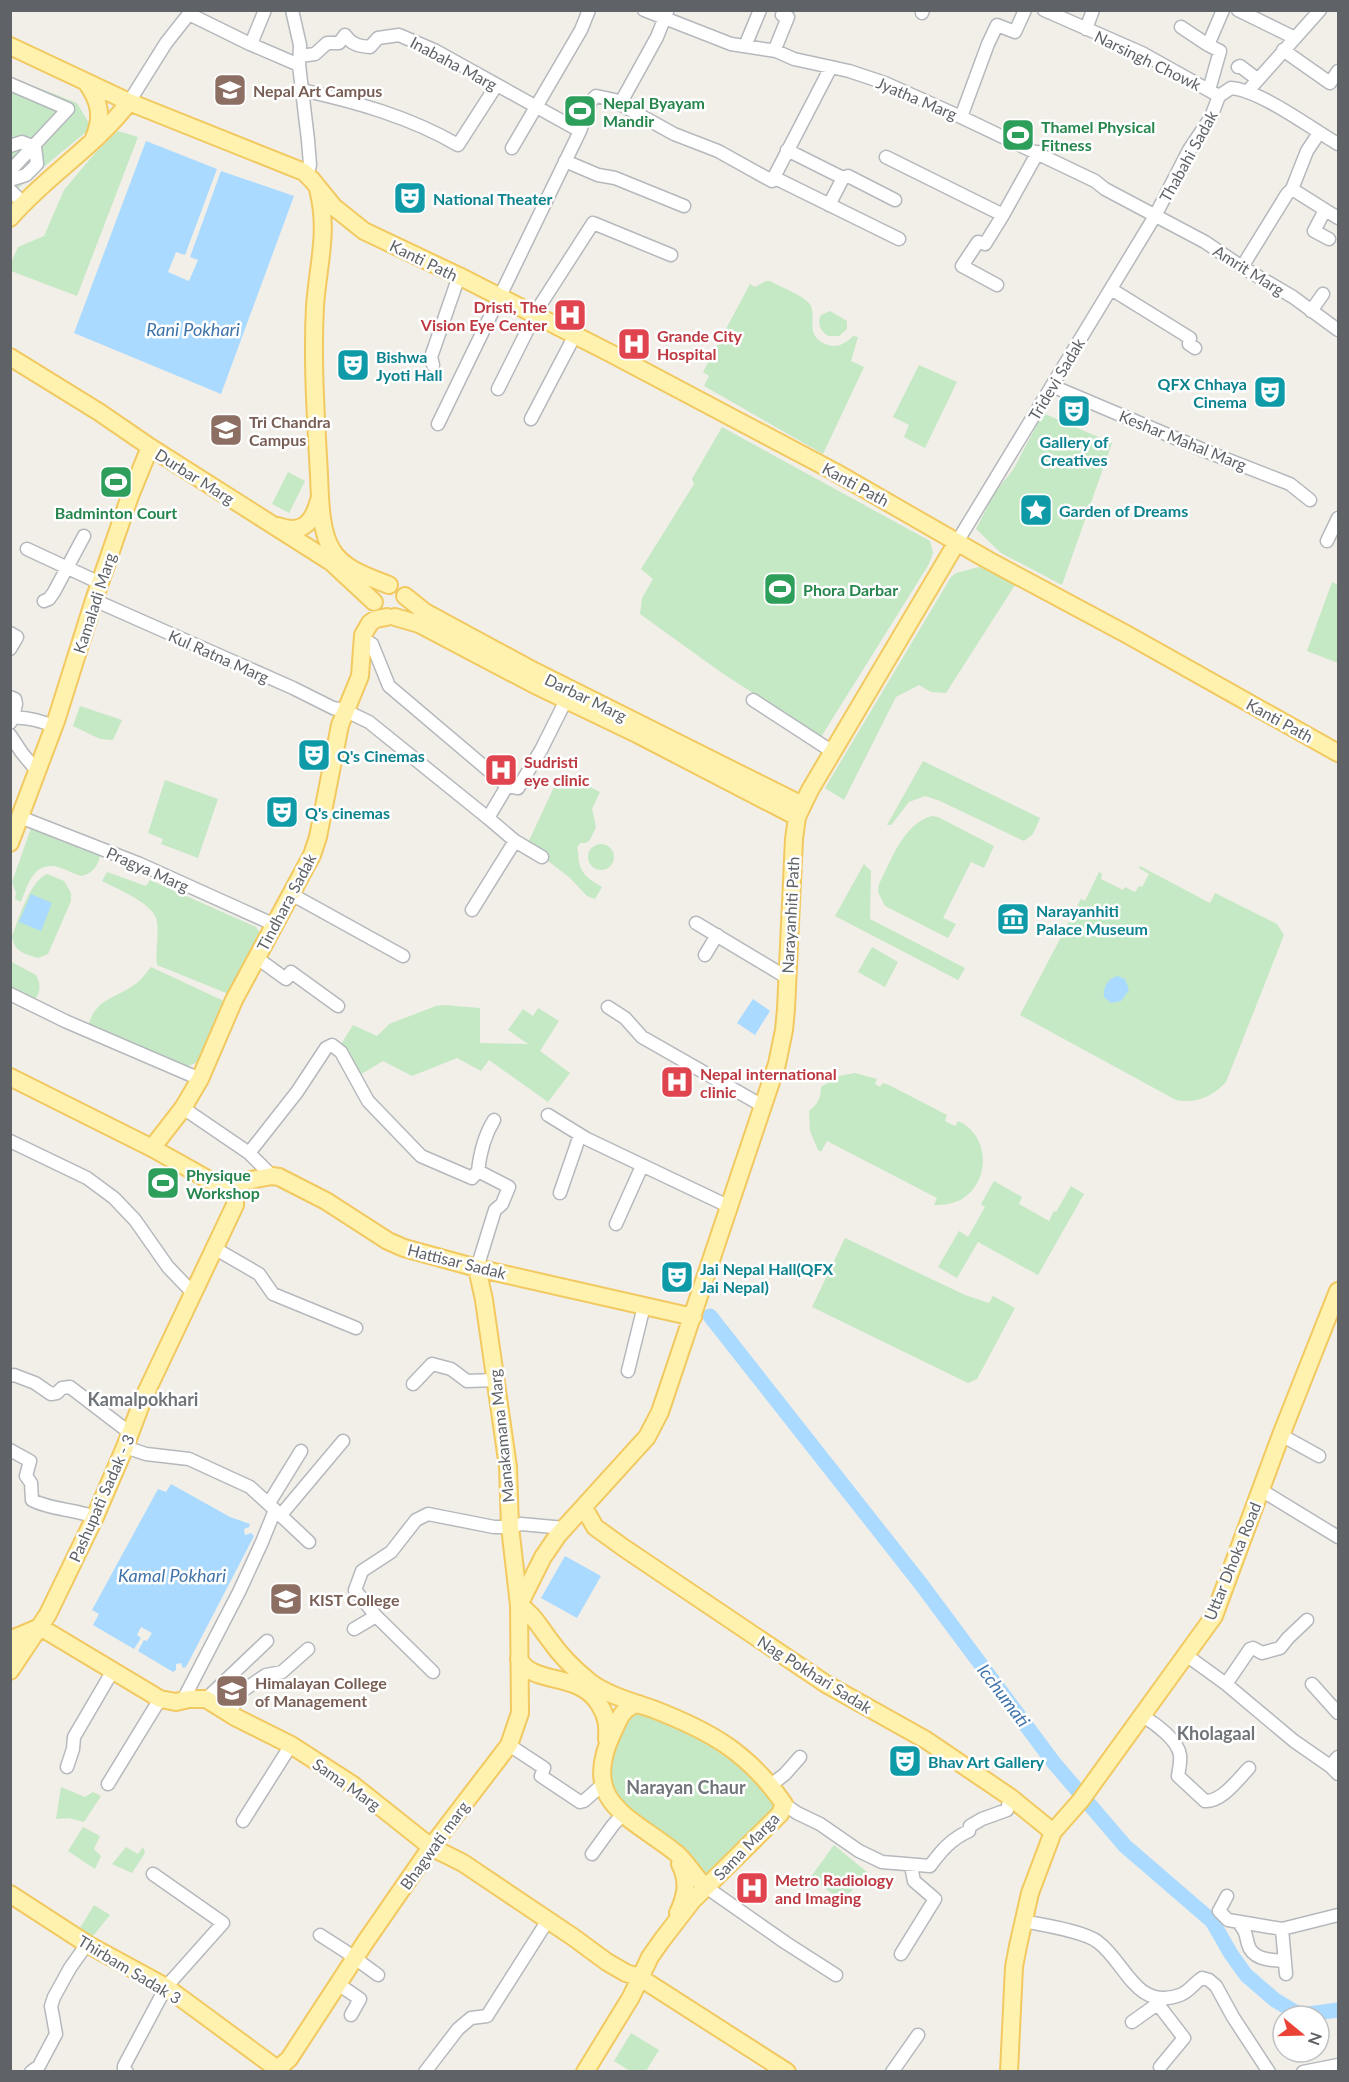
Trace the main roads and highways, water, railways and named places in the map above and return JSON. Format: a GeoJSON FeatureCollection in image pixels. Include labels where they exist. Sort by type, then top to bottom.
{"type":"FeatureCollection","features":[{"type":"Feature","properties":{"kind":"main road","name":"Kanti Path"},"geometry":{"type":"LineString","coordinates":[[10,46],[129,102],[307,175],[344,217],[364,231]]}},
{"type":"Feature","properties":{"kind":"main road"},"geometry":{"type":"LineString","coordinates":[[86,82],[97,100],[99,110],[100,120],[93,139]]}},
{"type":"Feature","properties":{"kind":"main road"},"geometry":{"type":"LineString","coordinates":[[10,218],[129,102]]}},
{"type":"Feature","properties":{"kind":"main road"},"geometry":{"type":"LineString","coordinates":[[318,188],[322,202],[324,232],[315,305],[314,380],[320,498],[327,542],[346,566],[401,589],[405,596],[405,606],[399,615],[391,617],[376,610],[374,602],[377,593],[389,585]]}},
{"type":"Feature","properties":{"kind":"main road","name":"Kanti Path"},"geometry":{"type":"LineString","coordinates":[[322,254],[335,232],[351,227],[459,276],[835,472],[1338,753]]}},
{"type":"Feature","properties":{"kind":"main road","name":"Durbar Marg"},"geometry":{"type":"LineString","coordinates":[[10,357],[331,562],[374,602]]}},
{"type":"Feature","properties":{"kind":"main road","name":"Kamaladi Marg"},"geometry":{"type":"LineString","coordinates":[[10,843],[17,814],[38,771],[99,583],[150,447]]}},
{"type":"Feature","properties":{"kind":"main road"},"geometry":{"type":"LineString","coordinates":[[268,523],[291,530],[304,526],[314,515],[320,498]]}},
{"type":"Feature","properties":{"kind":"main road","name":"Narayanhiti Path"},"geometry":{"type":"LineString","coordinates":[[519,1605],[543,1557],[565,1528],[647,1437],[660,1412],[777,1064],[784,1030],[794,848],[800,811],[819,774],[957,542]]}},
{"type":"Feature","properties":{"kind":"main road","name":"Darbar Marg"},"geometry":{"type":"LineString","coordinates":[[405,596],[425,612],[776,799]]}},
{"type":"Feature","properties":{"kind":"main road","name":"Darbar Marg"},"geometry":{"type":"LineString","coordinates":[[391,617],[419,624],[566,700],[776,799]]}},
{"type":"Feature","properties":{"kind":"main road","name":"Tindhara Sadak"},"geometry":{"type":"LineString","coordinates":[[152,1148],[183,1108],[200,1079],[234,1000],[312,855],[318,837],[344,710],[360,676],[363,637],[370,623],[376,619],[391,617]]}},
{"type":"Feature","properties":{"kind":"main road"},"geometry":{"type":"LineString","coordinates":[[776,799],[806,788],[819,774]]}},
{"type":"Feature","properties":{"kind":"main road"},"geometry":{"type":"LineString","coordinates":[[776,799],[800,811]]}},
{"type":"Feature","properties":{"kind":"main road"},"geometry":{"type":"LineString","coordinates":[[776,799],[794,848]]}},
{"type":"Feature","properties":{"kind":"main road"},"geometry":{"type":"LineString","coordinates":[[10,1077],[152,1148],[211,1181],[235,1184]]}},
{"type":"Feature","properties":{"kind":"main road","name":"Hattisar Sadak"},"geometry":{"type":"LineString","coordinates":[[235,1184],[272,1176],[286,1179],[393,1244],[477,1268],[693,1317]]}},
{"type":"Feature","properties":{"kind":"main road","name":"Pashupati Sadak - 3"},"geometry":{"type":"LineString","coordinates":[[12,1668],[40,1627],[95,1517],[143,1399],[235,1204],[235,1184]]}},
{"type":"Feature","properties":{"kind":"main road","name":"Manakamana Marg"},"geometry":{"type":"LineString","coordinates":[[477,1268],[508,1467],[510,1527],[519,1605]]}},
{"type":"Feature","properties":{"kind":"main road","name":"Uttar Dhoka Road"},"geometry":{"type":"LineString","coordinates":[[1053,1832],[1081,1800],[1214,1616],[1281,1435],[1338,1291]]}},
{"type":"Feature","properties":{"kind":"main road","name":"Nag Pokhari Sadak"},"geometry":{"type":"LineString","coordinates":[[584,1508],[595,1527],[639,1559],[826,1684],[926,1740],[1010,1797],[1053,1832]]}},
{"type":"Feature","properties":{"kind":"main road"},"geometry":{"type":"LineString","coordinates":[[519,1605],[529,1611],[597,1700],[606,1716],[607,1744],[601,1768],[604,1791],[623,1814],[684,1859],[697,1879],[706,1887],[692,1901],[662,1940]]}},
{"type":"Feature","properties":{"kind":"main road","name":"Bhagwati marg"},"geometry":{"type":"LineString","coordinates":[[281,2069],[430,1847],[510,1745],[520,1713],[519,1605]]}},
{"type":"Feature","properties":{"kind":"main road"},"geometry":{"type":"LineString","coordinates":[[12,1668],[12,1637],[40,1627]]}},
{"type":"Feature","properties":{"kind":"main road","name":"Sama Marg"},"geometry":{"type":"LineString","coordinates":[[40,1627],[160,1699],[171,1702],[206,1700],[291,1745],[353,1785],[430,1847],[463,1863],[608,1962],[626,1973],[639,1977],[787,2072]]}},
{"type":"Feature","properties":{"kind":"main road"},"geometry":{"type":"LineString","coordinates":[[519,1659],[522,1666],[536,1674],[584,1683],[639,1704]]}},
{"type":"Feature","properties":{"kind":"main road"},"geometry":{"type":"LineString","coordinates":[[607,1744],[624,1712],[631,1705],[639,1704]]}},
{"type":"Feature","properties":{"kind":"main road","name":"Sama Marga"},"geometry":{"type":"LineString","coordinates":[[639,1704],[723,1741],[738,1752],[771,1785],[784,1804],[780,1814],[706,1887]]}},
{"type":"Feature","properties":{"kind":"main road"},"geometry":{"type":"LineString","coordinates":[[1009,2072],[1014,1967],[1023,1920],[1053,1832]]}},
{"type":"Feature","properties":{"kind":"main road"},"geometry":{"type":"LineString","coordinates":[[585,2072],[631,1997],[639,1977],[681,1906],[687,1886],[683,1869],[669,1847]]}},
{"type":"Feature","properties":{"kind":"main road","name":"Thirbam Sadak 3"},"geometry":{"type":"LineString","coordinates":[[13,1900],[166,1988],[281,2069]]}},
{"type":"Feature","properties":{"kind":"water","name":"Rani Pokhari"},"geometry":{"type":"Polygon","coordinates":[[[146,141],[217,169],[185,255],[176,252],[168,272],[189,281],[198,260],[190,257],[221,171],[294,196],[221,394],[74,333],[146,141]]]}},
{"type":"Feature","properties":{"kind":"water"},"geometry":{"type":"Polygon","coordinates":[[[31,894],[52,903],[41,931],[19,922],[31,894]]]}},
{"type":"Feature","properties":{"kind":"water"},"geometry":{"type":"Polygon","coordinates":[[[1117,976],[1125,979],[1129,990],[1121,1001],[1111,1003],[1104,997],[1104,990],[1106,984],[1117,976]]]}},
{"type":"Feature","properties":{"kind":"water"},"geometry":{"type":"Polygon","coordinates":[[[753,999],[770,1011],[755,1035],[737,1023],[753,999]]]}},
{"type":"Feature","properties":{"kind":"water","name":"Kamal Pokhari"},"geometry":{"type":"Polygon","coordinates":[[[171,1484],[230,1517],[250,1524],[244,1529],[245,1535],[251,1533],[254,1536],[186,1667],[183,1668],[181,1663],[176,1664],[176,1670],[173,1672],[138,1651],[144,1640],[147,1641],[152,1633],[141,1627],[137,1635],[141,1638],[134,1649],[93,1625],[99,1614],[92,1610],[158,1489],[166,1492],[171,1484]]]}},
{"type":"Feature","properties":{"kind":"water"},"geometry":{"type":"Polygon","coordinates":[[[565,1556],[601,1576],[577,1618],[541,1598],[565,1556]]]}},
{"type":"Feature","properties":{"kind":"waterway","name":"Icchumati"},"geometry":{"type":"LineString","coordinates":[[710,1316],[921,1584],[1054,1763],[1125,1846],[1212,1921],[1246,1975],[1275,2000],[1300,2015],[1338,2010]]}},
{"type":"Feature","properties":{"kind":"place","name":"Nepal Art Campus"},"geometry":{"type":"Point","coordinates":[230,90]}},
{"type":"Feature","properties":{"kind":"place","name":"Nepal Byayam Mandir"},"geometry":{"type":"Point","coordinates":[580,111]}},
{"type":"Feature","properties":{"kind":"place","name":"Thamel Physical Fitness"},"geometry":{"type":"Point","coordinates":[1018,135]}},
{"type":"Feature","properties":{"kind":"place","name":"National Theater"},"geometry":{"type":"Point","coordinates":[410,198]}},
{"type":"Feature","properties":{"kind":"place","name":"Dristi, The Vision Eye Center"},"geometry":{"type":"Point","coordinates":[570,315]}},
{"type":"Feature","properties":{"kind":"place","name":"Grande City Hospital"},"geometry":{"type":"Point","coordinates":[634,344]}},
{"type":"Feature","properties":{"kind":"place","name":"Bishwa Jyoti Hall"},"geometry":{"type":"Point","coordinates":[353,365]}},
{"type":"Feature","properties":{"kind":"place","name":"QFX Chhaya Cinema"},"geometry":{"type":"Point","coordinates":[1270,392]}},
{"type":"Feature","properties":{"kind":"place","name":"Gallery of Creatives"},"geometry":{"type":"Point","coordinates":[1074,411]}},
{"type":"Feature","properties":{"kind":"place","name":"Tri Chandra Campus"},"geometry":{"type":"Point","coordinates":[226,430]}},
{"type":"Feature","properties":{"kind":"place","name":"Badminton Court"},"geometry":{"type":"Point","coordinates":[116,482]}},
{"type":"Feature","properties":{"kind":"place","name":"Garden of Dreams"},"geometry":{"type":"Point","coordinates":[1036,510]}},
{"type":"Feature","properties":{"kind":"place","name":"Phora Darbar"},"geometry":{"type":"Point","coordinates":[780,589]}},
{"type":"Feature","properties":{"kind":"place","name":"Q's Cinemas"},"geometry":{"type":"Point","coordinates":[314,755]}},
{"type":"Feature","properties":{"kind":"place","name":"Sudristi eye clinic"},"geometry":{"type":"Point","coordinates":[501,770]}},
{"type":"Feature","properties":{"kind":"place","name":"Q's cinemas"},"geometry":{"type":"Point","coordinates":[282,812]}},
{"type":"Feature","properties":{"kind":"place","name":"Narayanhiti Palace Museum"},"geometry":{"type":"Point","coordinates":[1013,919]}},
{"type":"Feature","properties":{"kind":"place","name":"Nepal international clinic"},"geometry":{"type":"Point","coordinates":[677,1082]}},
{"type":"Feature","properties":{"kind":"place","name":"Physique Workshop"},"geometry":{"type":"Point","coordinates":[163,1183]}},
{"type":"Feature","properties":{"kind":"place","name":"Jai Nepal Hall(QFX Jai Nepal)"},"geometry":{"type":"Point","coordinates":[677,1277]}},
{"type":"Feature","properties":{"kind":"place","name":"KIST College"},"geometry":{"type":"Point","coordinates":[286,1599]}},
{"type":"Feature","properties":{"kind":"place","name":"Himalayan College of Management"},"geometry":{"type":"Point","coordinates":[232,1691]}},
{"type":"Feature","properties":{"kind":"place","name":"Bhav Art Gallery"},"geometry":{"type":"Point","coordinates":[905,1761]}},
{"type":"Feature","properties":{"kind":"place","name":"Metro Radiology and Imaging"},"geometry":{"type":"Point","coordinates":[752,1888]}},
{"type":"Feature","properties":{"kind":"district","name":"Kamalpokhari"},"geometry":{"type":"Point","coordinates":[143,1399]}},
{"type":"Feature","properties":{"kind":"district","name":"Kholagaal"},"geometry":{"type":"Point","coordinates":[1216,1733]}},
{"type":"Feature","properties":{"kind":"district","name":"Narayan Chaur"},"geometry":{"type":"Point","coordinates":[686,1787]}}]}
